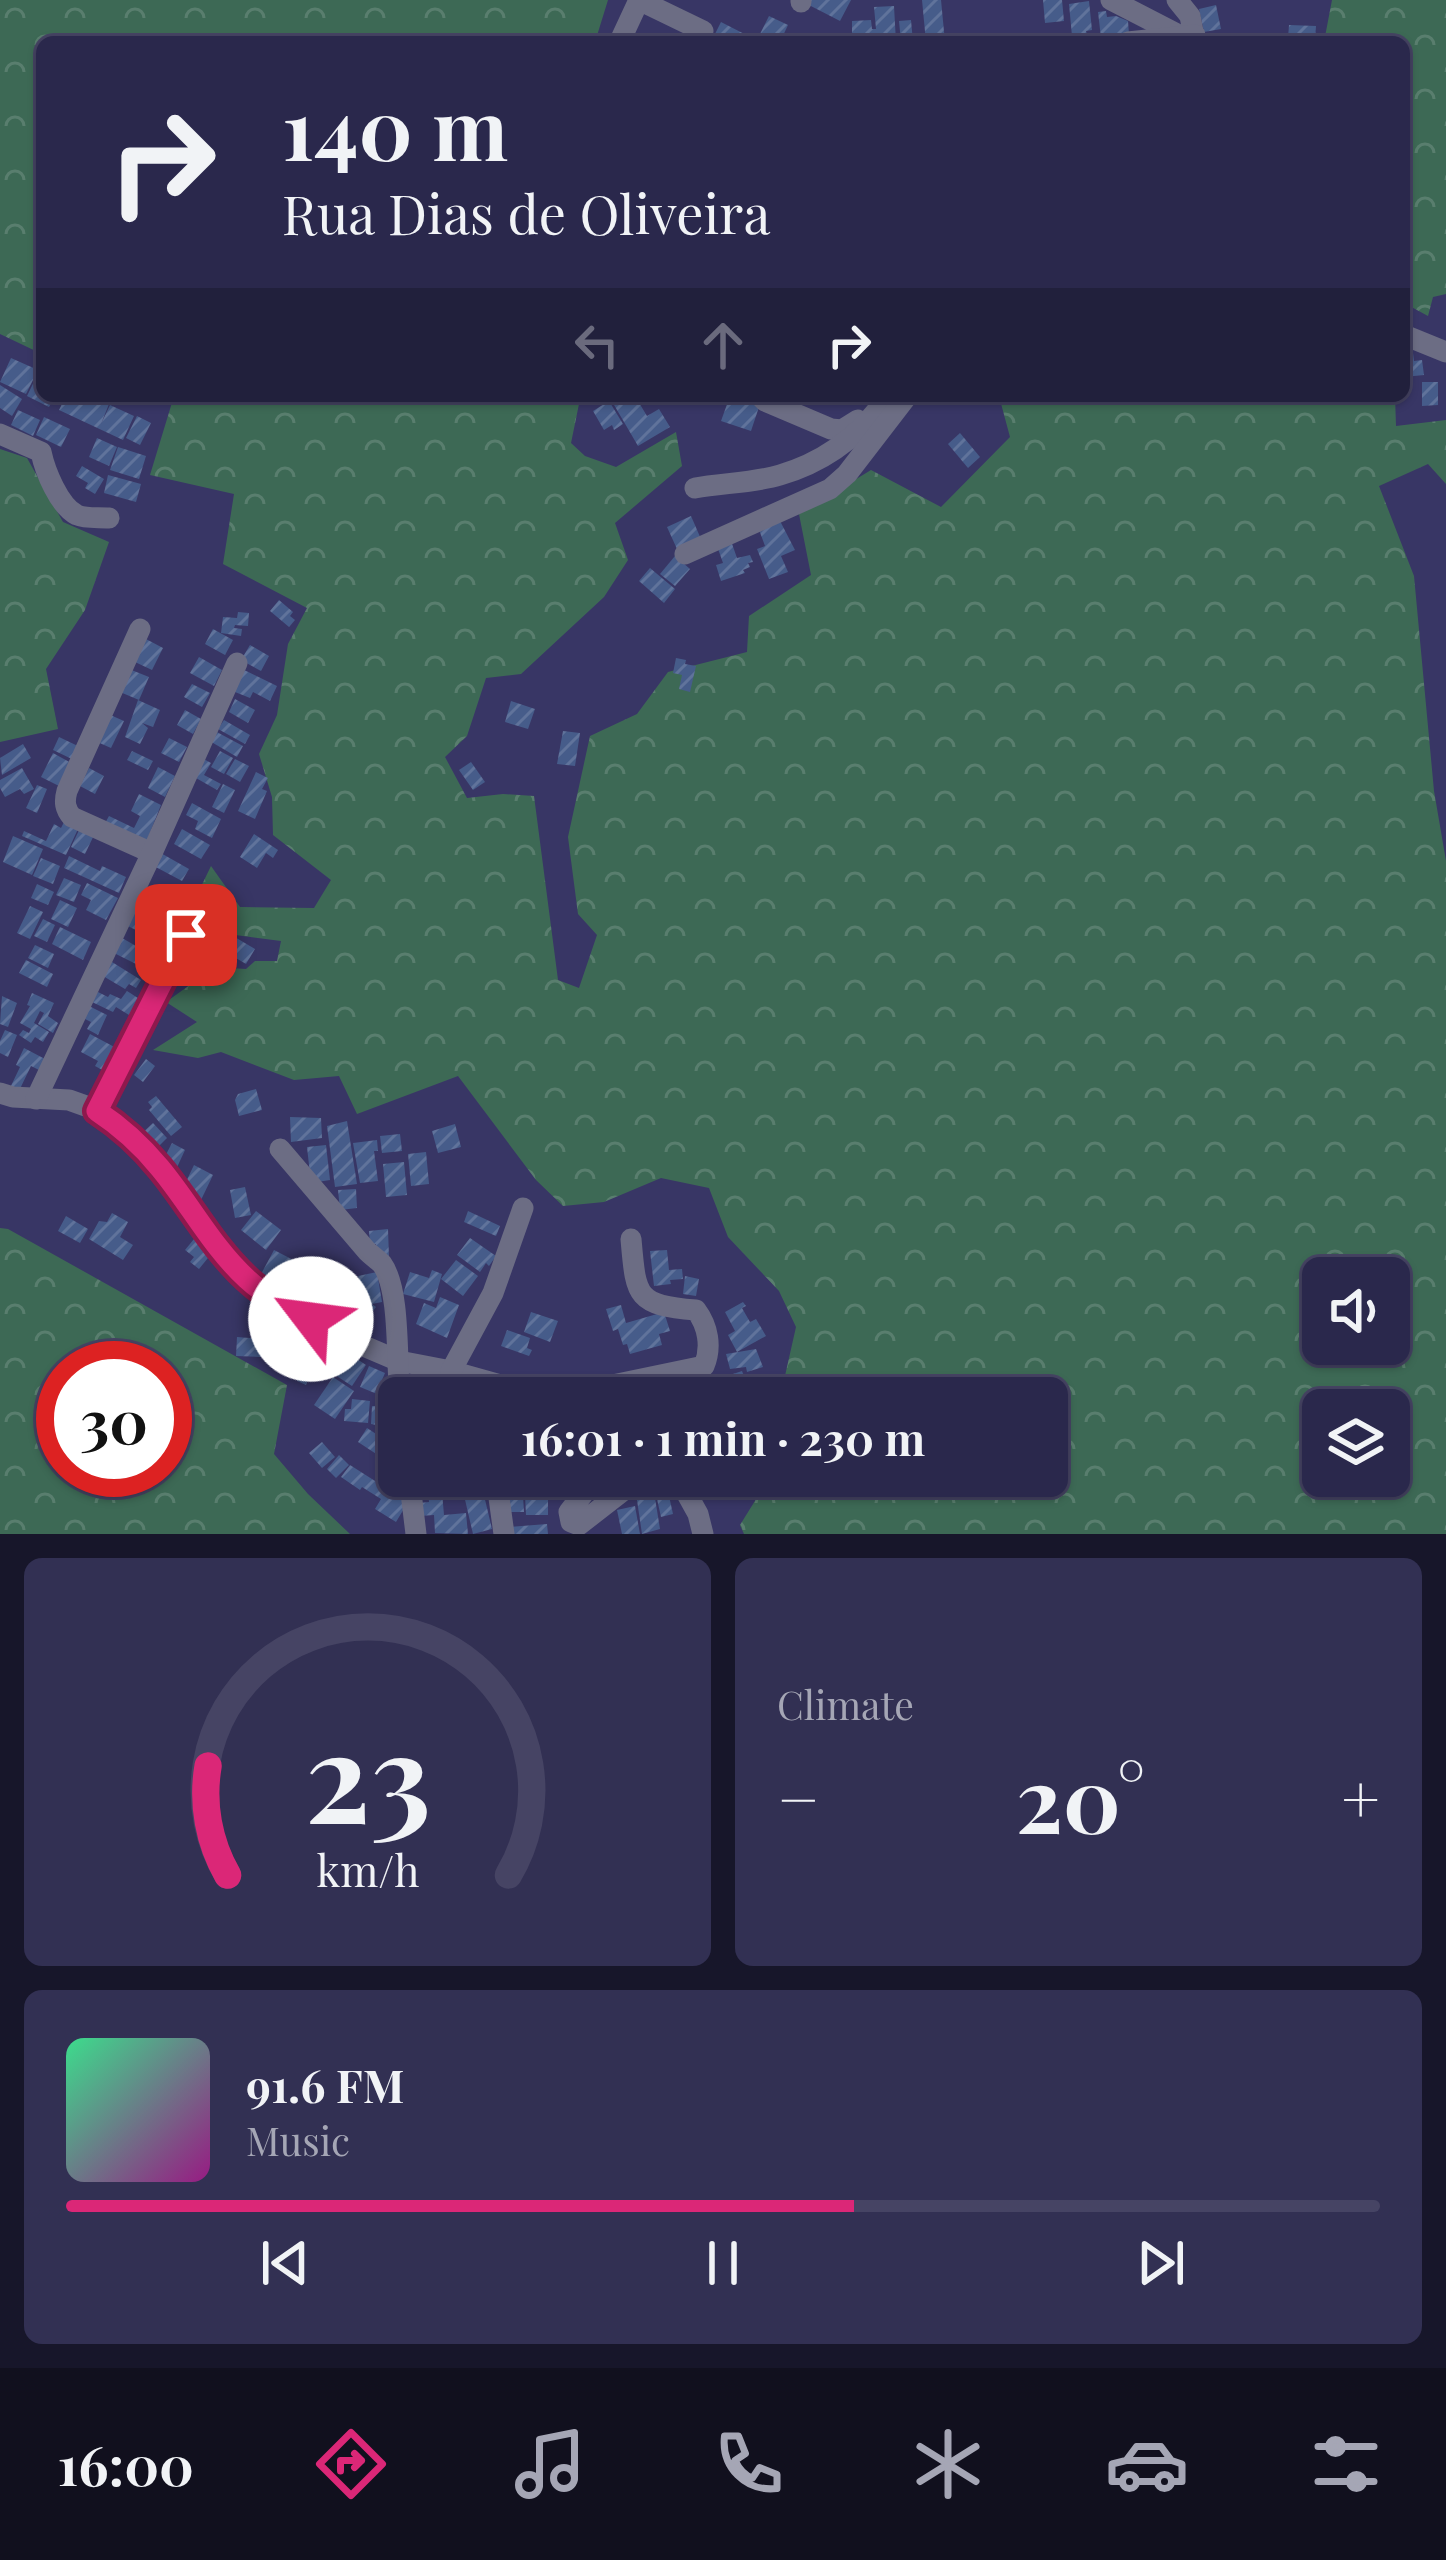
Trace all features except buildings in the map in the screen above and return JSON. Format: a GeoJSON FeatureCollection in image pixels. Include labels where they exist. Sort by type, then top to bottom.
{"type":"FeatureCollection","features":[{"type":"Feature","properties":{"kind":"street"},"geometry":{"type":"LineString","coordinates":[[622,36],[639,0],[703,32]]}},
{"type":"Feature","properties":{"kind":"street"},"geometry":{"type":"LineString","coordinates":[[1111,0],[1186,36]]}},
{"type":"Feature","properties":{"kind":"street"},"geometry":{"type":"LineString","coordinates":[[1177,0],[1190,16],[1190,36]]}},
{"type":"Feature","properties":{"kind":"street"},"geometry":{"type":"LineString","coordinates":[[1410,337],[1446,352]]}},
{"type":"Feature","properties":{"kind":"street"},"geometry":{"type":"LineString","coordinates":[[767,402],[836,430],[884,402]]}},
{"type":"Feature","properties":{"kind":"street"},"geometry":{"type":"LineString","coordinates":[[695,488],[778,476],[834,452],[885,402]]}},
{"type":"Feature","properties":{"kind":"street"},"geometry":{"type":"LineString","coordinates":[[685,554],[830,489],[902,402]]}},
{"type":"Feature","properties":{"kind":"street"},"geometry":{"type":"LineString","coordinates":[[0,434],[41,452],[66,506],[80,517],[109,518]]}},
{"type":"Feature","properties":{"kind":"street"},"geometry":{"type":"LineString","coordinates":[[140,629],[67,791],[66,810],[152,854]]}},
{"type":"Feature","properties":{"kind":"street"},"geometry":{"type":"LineString","coordinates":[[36,1099],[237,663]]}},
{"type":"Feature","properties":{"kind":"street"},"geometry":{"type":"LineString","coordinates":[[97,1111],[186,935]]}},
{"type":"Feature","properties":{"kind":"street"},"geometry":{"type":"LineString","coordinates":[[0,1093],[70,1100],[97,1111],[117,1124],[161,1169],[245,1278],[352,1341],[462,1377]]}},
{"type":"Feature","properties":{"kind":"street"},"geometry":{"type":"LineString","coordinates":[[289,1148],[301,1173],[382,1264],[392,1294],[398,1377]]}},
{"type":"Feature","properties":{"kind":"street"},"geometry":{"type":"LineString","coordinates":[[451,1371],[494,1293],[523,1208]]}},
{"type":"Feature","properties":{"kind":"street"},"geometry":{"type":"LineString","coordinates":[[631,1240],[635,1282],[643,1297],[696,1310],[705,1322],[708,1356],[704,1366],[654,1377]]}},
{"type":"Feature","properties":{"kind":"street"},"geometry":{"type":"LineString","coordinates":[[412,1497],[416,1534]]}},
{"type":"Feature","properties":{"kind":"street"},"geometry":{"type":"LineString","coordinates":[[499,1497],[504,1534]]}},
{"type":"Feature","properties":{"kind":"street"},"geometry":{"type":"LineString","coordinates":[[581,1497],[569,1512],[571,1522],[579,1525],[615,1497]]}},
{"type":"Feature","properties":{"kind":"street"},"geometry":{"type":"LineString","coordinates":[[689,1497],[703,1534]]}},
{"type":"Feature","properties":{"kind":"green space"},"geometry":{"type":"Polygon","coordinates":[[[0,0],[608,0],[597,36],[36,36],[36,351],[0,334],[0,0]]]}},
{"type":"Feature","properties":{"kind":"green space"},"geometry":{"type":"Polygon","coordinates":[[[1332,0],[1446,0],[1446,294],[1433,297],[1428,316],[1410,306],[1410,36],[1325,36],[1332,0]]]}},
{"type":"Feature","properties":{"kind":"green space"},"geometry":{"type":"Polygon","coordinates":[[[172,402],[586,402],[579,404],[571,443],[585,456],[616,467],[676,432],[682,466],[615,523],[628,560],[604,597],[521,674],[486,678],[467,736],[445,757],[467,798],[534,796],[558,980],[579,988],[597,935],[578,914],[568,837],[590,736],[637,714],[668,672],[747,652],[749,616],[811,575],[799,514],[871,470],[941,507],[1010,437],[1001,402],[1395,402],[1396,426],[1446,420],[1446,484],[1428,464],[1379,486],[1414,576],[1434,791],[1446,861],[1446,1534],[744,1534],[740,1525],[757,1497],[1068,1497],[1068,1377],[785,1377],[796,1327],[779,1291],[728,1237],[709,1188],[661,1178],[604,1202],[563,1206],[536,1180],[458,1076],[357,1114],[339,1076],[294,1080],[221,1052],[198,1058],[153,1050],[197,1022],[166,1002],[215,967],[246,969],[255,961],[277,961],[281,941],[198,930],[196,897],[211,866],[240,907],[314,908],[331,880],[273,835],[272,797],[259,754],[277,715],[288,644],[307,608],[223,564],[234,494],[150,475],[172,402]]]}},
{"type":"Feature","properties":{"kind":"green space"},"geometry":{"type":"Polygon","coordinates":[[[0,449],[27,458],[63,522],[109,542],[85,610],[46,669],[58,729],[0,742],[0,449]]]}},
{"type":"Feature","properties":{"kind":"green space"},"geometry":{"type":"Polygon","coordinates":[[[0,1228],[287,1385],[274,1454],[350,1534],[0,1534],[0,1228]]]}},
{"type":"Feature","properties":{"kind":"route"},"geometry":{"type":"LineString","coordinates":[[186,935],[97,1111],[117,1124],[161,1169],[245,1278],[311,1319]]}}]}
